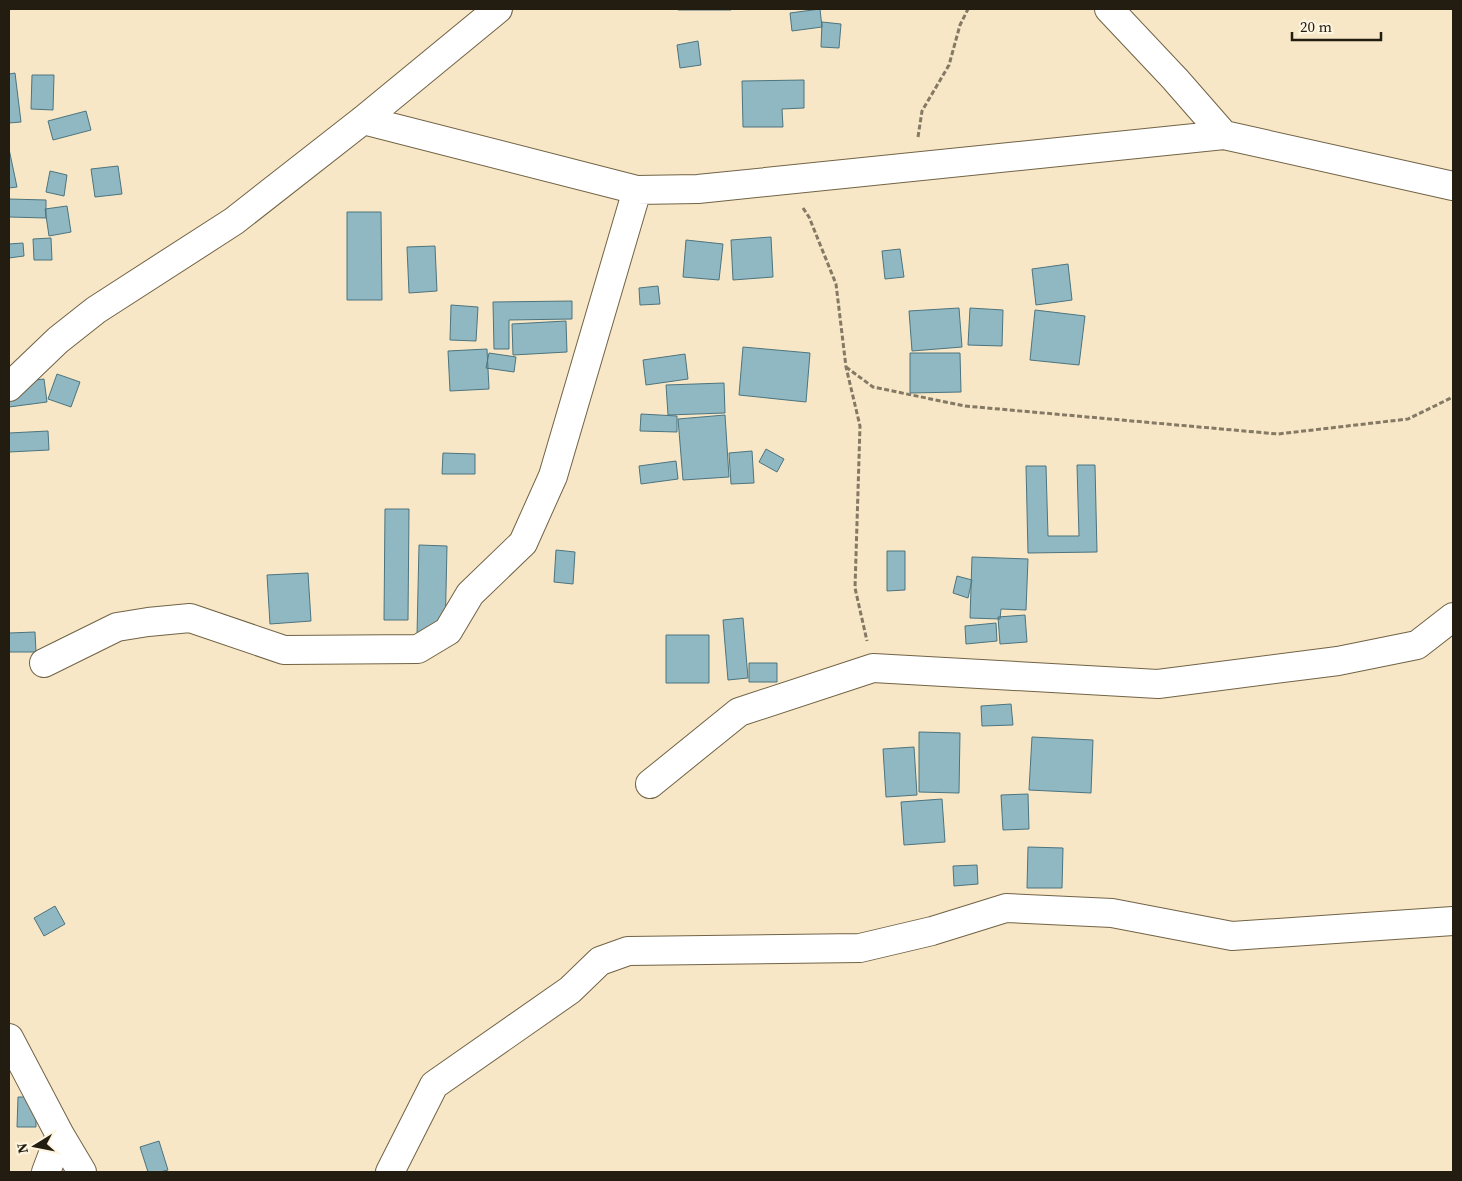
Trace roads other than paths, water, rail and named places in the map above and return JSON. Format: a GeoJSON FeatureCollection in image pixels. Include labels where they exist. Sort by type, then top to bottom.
{"type":"FeatureCollection","features":[{"type":"Feature","properties":{"kind":"street"},"geometry":{"type":"LineString","coordinates":[[9,387],[58,340],[96,310],[234,221],[363,120],[498,9]]}},
{"type":"Feature","properties":{"kind":"street"},"geometry":{"type":"LineString","coordinates":[[1109,9],[1176,79],[1224,135]]}},
{"type":"Feature","properties":{"kind":"street"},"geometry":{"type":"LineString","coordinates":[[363,120],[637,190],[698,189],[1224,135],[1453,186]]}},
{"type":"Feature","properties":{"kind":"street"},"geometry":{"type":"LineString","coordinates":[[44,662],[117,628],[148,622],[190,618],[284,650],[418,649],[448,631],[470,594],[523,543],[553,476],[637,190]]}},
{"type":"Feature","properties":{"kind":"street"},"geometry":{"type":"LineString","coordinates":[[650,784],[739,712],[874,668],[1158,684],[1338,661],[1417,645],[1453,617]]}},
{"type":"Feature","properties":{"kind":"street"},"geometry":{"type":"LineString","coordinates":[[390,1172],[434,1085],[570,990],[600,961],[628,951],[860,948],[932,931],[1006,908],[1112,913],[1232,936],[1453,921]]}},
{"type":"Feature","properties":{"kind":"street"},"geometry":{"type":"LineString","coordinates":[[9,1038],[60,1135],[82,1172]]}},
{"type":"Feature","properties":{"kind":"street"},"geometry":{"type":"LineString","coordinates":[[46,1172],[60,1135]]}}]}
